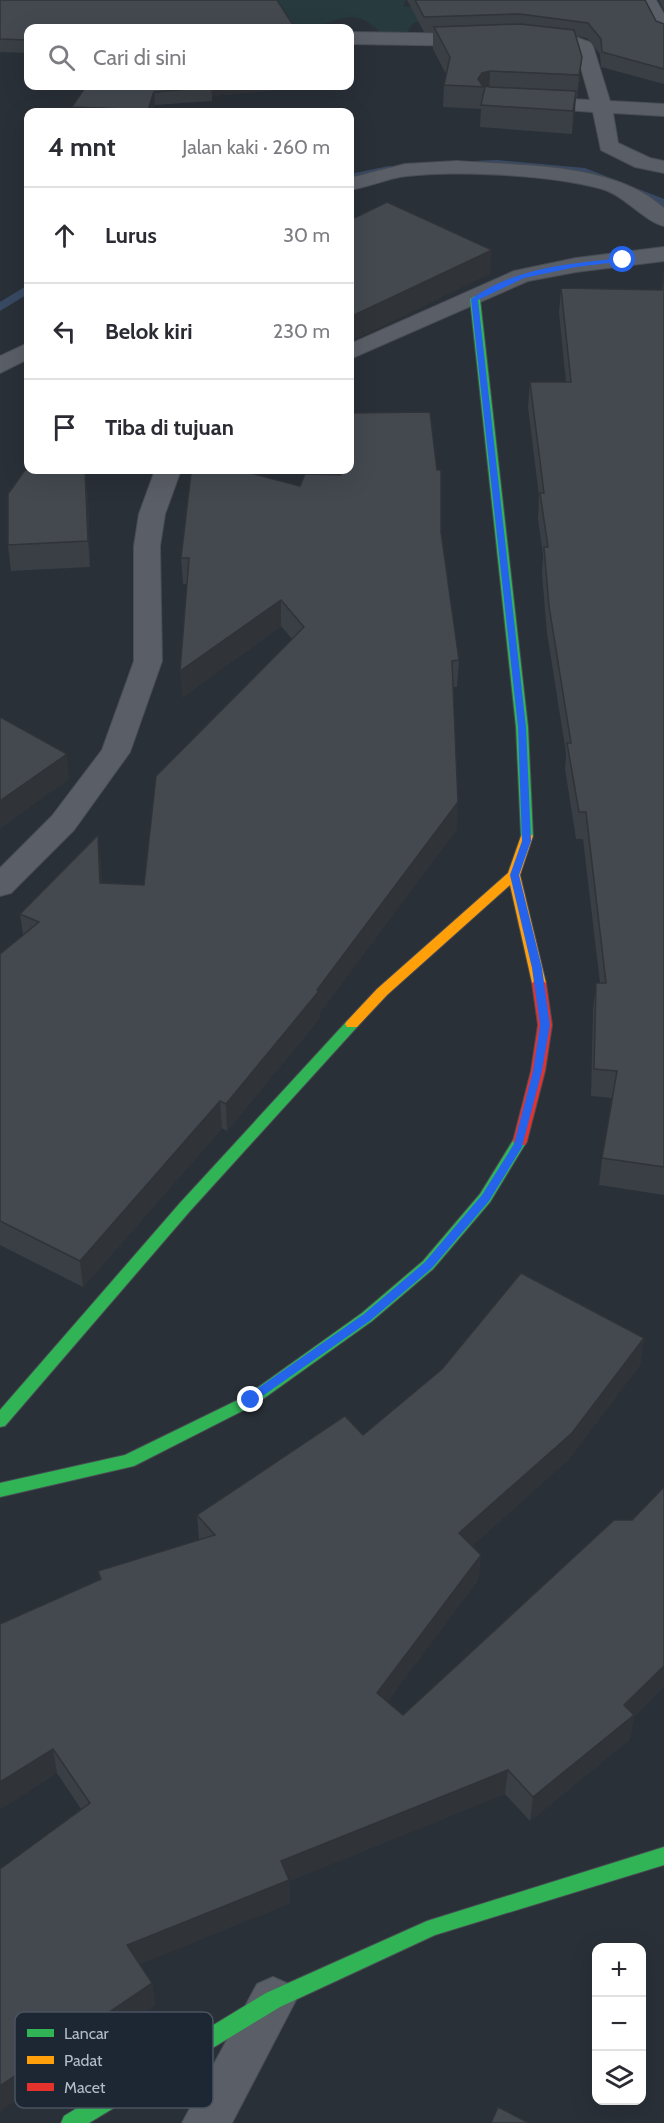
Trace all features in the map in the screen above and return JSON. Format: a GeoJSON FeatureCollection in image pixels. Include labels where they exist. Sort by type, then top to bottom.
{"type":"FeatureCollection","features":[{"type":"Feature","properties":{"kind":"street"},"geometry":{"type":"LineString","coordinates":[[647,0],[664,31]]}},
{"type":"Feature","properties":{"kind":"street"},"geometry":{"type":"LineString","coordinates":[[519,37],[573,42],[585,47],[586,62],[602,106],[608,146],[624,155],[664,167]]}},
{"type":"Feature","properties":{"kind":"street"},"geometry":{"type":"LineString","coordinates":[[354,38],[456,41],[498,38]]}},
{"type":"Feature","properties":{"kind":"street"},"geometry":{"type":"LineString","coordinates":[[512,102],[664,110]]}},
{"type":"Feature","properties":{"kind":"street"},"geometry":{"type":"LineString","coordinates":[[354,183],[405,170],[457,167],[551,174],[610,184],[651,208],[664,220]]}},
{"type":"Feature","properties":{"kind":"street"},"geometry":{"type":"LineString","coordinates":[[354,350],[475,299],[522,276],[548,270],[664,254]]}},
{"type":"Feature","properties":{"kind":"street"},"geometry":{"type":"LineString","coordinates":[[0,1421],[185,1207],[382,992],[514,875],[527,841],[522,727],[475,299]]}},
{"type":"Feature","properties":{"kind":"street"},"geometry":{"type":"LineString","coordinates":[[0,366],[24,352]]}},
{"type":"Feature","properties":{"kind":"street"},"geometry":{"type":"LineString","coordinates":[[0,886],[63,823],[116,752],[148,661],[147,546],[152,514],[167,474]]}},
{"type":"Feature","properties":{"kind":"street"},"geometry":{"type":"LineString","coordinates":[[0,1490],[128,1461],[251,1400],[367,1317],[428,1265],[485,1198],[519,1144],[538,1071],[545,1025],[537,968],[514,875]]}},
{"type":"Feature","properties":{"kind":"street"},"geometry":{"type":"LineString","coordinates":[[213,2037],[273,2000],[433,1927],[664,1857]]}},
{"type":"Feature","properties":{"kind":"street"},"geometry":{"type":"LineString","coordinates":[[206,2123],[273,2000]]}},
{"type":"Feature","properties":{"kind":"street"},"geometry":{"type":"LineString","coordinates":[[71,2123],[96,2108]]}},
{"type":"Feature","properties":{"kind":"green space"},"geometry":{"type":"Polygon","coordinates":[[[164,0],[406,0],[403,6],[412,7],[425,21],[412,24],[408,32],[411,36],[385,38],[368,22],[352,17],[324,24],[106,24],[164,0]]]}},
{"type":"Feature","properties":{"kind":"building"},"geometry":{"type":"Polygon","coordinates":[[[0,0],[277,0],[292,24],[24,24],[24,40],[0,39],[0,0]]]}},
{"type":"Feature","properties":{"kind":"building"},"geometry":{"type":"Polygon","coordinates":[[[415,0],[645,0],[656,21],[664,24],[664,69],[602,52],[601,39],[588,23],[520,14],[424,17],[415,0]]]}},
{"type":"Feature","properties":{"kind":"building"},"geometry":{"type":"Polygon","coordinates":[[[520,24],[574,30],[582,57],[579,75],[490,71],[482,73],[478,79],[482,85],[490,87],[576,91],[573,111],[481,105],[485,87],[444,85],[450,57],[434,27],[520,24]]]}},
{"type":"Feature","properties":{"kind":"building"},"geometry":{"type":"Polygon","coordinates":[[[83,90],[177,90],[154,92],[149,108],[72,107],[83,90]]]}},
{"type":"Feature","properties":{"kind":"building"},"geometry":{"type":"Polygon","coordinates":[[[387,202],[492,250],[354,315],[354,218],[387,202]]]}},
{"type":"Feature","properties":{"kind":"building"},"geometry":{"type":"Polygon","coordinates":[[[663,272],[664,1167],[602,1158],[617,1071],[594,1069],[596,983],[606,983],[586,812],[579,812],[567,743],[571,743],[549,606],[544,547],[548,547],[540,493],[544,493],[530,382],[571,382],[561,288],[662,290],[663,272]]]}},
{"type":"Feature","properties":{"kind":"building"},"geometry":{"type":"Polygon","coordinates":[[[430,412],[437,470],[441,470],[441,532],[459,660],[452,661],[458,802],[317,990],[319,991],[226,1104],[220,1101],[80,1261],[0,1221],[0,954],[39,922],[20,914],[98,835],[100,883],[144,885],[156,776],[304,627],[281,600],[180,671],[189,558],[181,558],[191,474],[254,474],[300,486],[305,474],[354,474],[354,413],[430,412]]]}},
{"type":"Feature","properties":{"kind":"building"},"geometry":{"type":"Polygon","coordinates":[[[24,471],[24,474],[85,474],[88,541],[8,545],[8,494],[24,471]]]}},
{"type":"Feature","properties":{"kind":"building"},"geometry":{"type":"Polygon","coordinates":[[[0,717],[67,754],[0,801],[0,717]]]}},
{"type":"Feature","properties":{"kind":"building"},"geometry":{"type":"Polygon","coordinates":[[[521,1273],[644,1338],[572,1433],[459,1533],[481,1555],[377,1693],[403,1715],[614,1520],[632,1520],[664,1487],[664,1666],[624,1705],[634,1715],[533,1797],[508,1770],[281,1861],[289,1880],[127,1945],[152,1983],[109,2012],[15,2012],[15,2076],[0,2086],[0,1869],[90,1803],[53,1749],[0,1782],[0,1624],[101,1579],[98,1571],[215,1535],[197,1515],[345,1416],[363,1435],[442,1369],[521,1273]]]}},
{"type":"Feature","properties":{"kind":"building"},"geometry":{"type":"Polygon","coordinates":[[[498,2107],[529,2123],[491,2123],[498,2107]]]}},
{"type":"Feature","properties":{"kind":"waterway"},"geometry":{"type":"LineString","coordinates":[[473,164],[497,163],[585,171],[664,203]]}},
{"type":"Feature","properties":{"kind":"waterway"},"geometry":{"type":"LineString","coordinates":[[354,176],[389,169]]}},
{"type":"Feature","properties":{"kind":"waterway"},"geometry":{"type":"LineString","coordinates":[[0,307],[24,292]]}},
{"type":"Feature","properties":{"kind":"traffic: fast"},"geometry":{"type":"LineString","coordinates":[[475,299],[522,727],[527,836]]}},
{"type":"Feature","properties":{"kind":"traffic: fast"},"geometry":{"type":"LineString","coordinates":[[0,1421],[185,1207],[352,1024]]}},
{"type":"Feature","properties":{"kind":"traffic: fast"},"geometry":{"type":"LineString","coordinates":[[0,1490],[128,1461],[251,1400],[367,1317],[428,1265],[485,1198],[520,1141]]}},
{"type":"Feature","properties":{"kind":"traffic: fast"},"geometry":{"type":"LineString","coordinates":[[213,2037],[273,2000],[433,1927],[664,1856]]}},
{"type":"Feature","properties":{"kind":"traffic: fast"},"geometry":{"type":"LineString","coordinates":[[71,2123],[96,2108]]}},
{"type":"Feature","properties":{"kind":"traffic: slow"},"geometry":{"type":"LineString","coordinates":[[352,1024],[382,992],[514,875],[527,836]]}},
{"type":"Feature","properties":{"kind":"traffic: slow"},"geometry":{"type":"LineString","coordinates":[[514,875],[539,983]]}},
{"type":"Feature","properties":{"kind":"traffic: jam"},"geometry":{"type":"LineString","coordinates":[[520,1141],[538,1071],[545,1025],[539,983]]}},
{"type":"Feature","properties":{"kind":"route"},"geometry":{"type":"LineString","coordinates":[[251,1400],[367,1317],[428,1265],[485,1198],[519,1144],[538,1071],[545,1025],[537,968],[514,875],[527,841],[522,727],[475,299],[522,276],[576,265],[623,260]]}}]}
